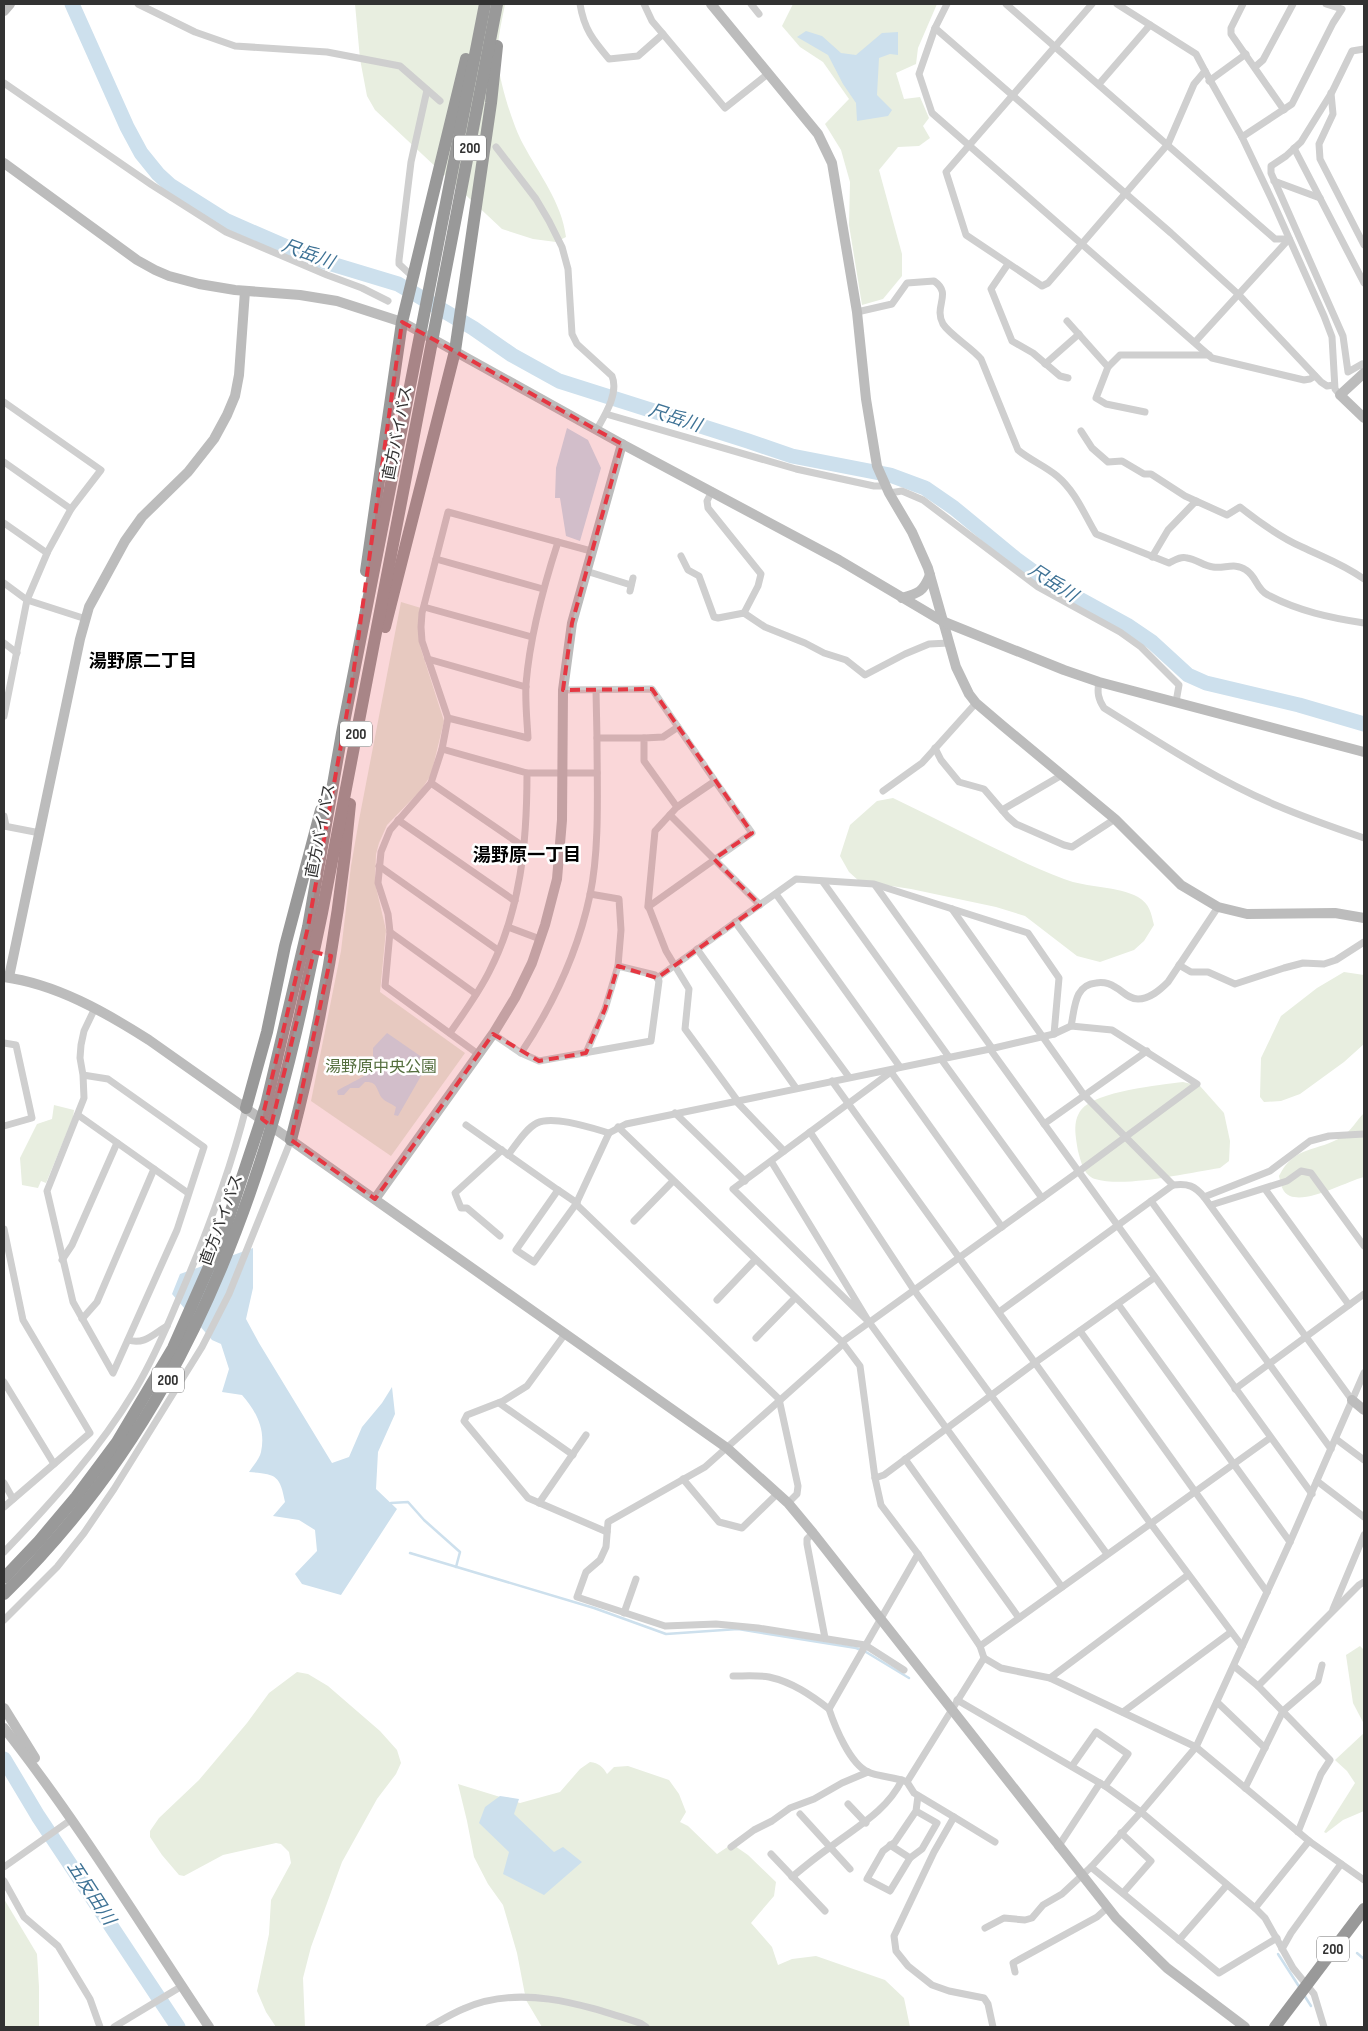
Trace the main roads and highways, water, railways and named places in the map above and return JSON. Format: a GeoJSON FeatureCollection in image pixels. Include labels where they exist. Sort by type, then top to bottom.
{"type":"FeatureCollection","features":[{"type":"Feature","properties":{"kind":"highway"},"geometry":{"type":"LineString","coordinates":[[351,690],[358,622],[402,322],[480,4]]}},
{"type":"Feature","properties":{"kind":"highway","name":"直方バイパス"},"geometry":{"type":"LineString","coordinates":[[6,1584],[48,1548],[120,1458],[154,1405],[182,1355],[216,1283],[238,1229],[262,1138],[301,1009],[322,913],[369,671],[424,354],[431,285],[485,4]]}},
{"type":"Feature","properties":{"kind":"highway","name":"直方バイパス"},"geometry":{"type":"LineString","coordinates":[[271,1108],[308,927],[342,733],[424,354],[443,291],[497,4]]}},
{"type":"Feature","properties":{"kind":"highway"},"geometry":{"type":"LineString","coordinates":[[369,671],[386,623],[455,351],[490,103],[501,4]]}},
{"type":"Feature","properties":{"kind":"highway"},"geometry":{"type":"LineString","coordinates":[[291,1140],[321,1017],[332,949],[348,830],[357,732]]}},
{"type":"Feature","properties":{"kind":"highway"},"geometry":{"type":"LineString","coordinates":[[246,1108],[266,1032],[285,946],[342,733]]}},
{"type":"Feature","properties":{"kind":"highway","name":"200"},"geometry":{"type":"LineString","coordinates":[[1275,2027],[1364,1910]]}},
{"type":"Feature","properties":{"kind":"water"},"geometry":{"type":"Polygon","coordinates":[[[806,31],[822,36],[841,53],[856,55],[882,33],[898,32],[898,55],[890,54],[879,58],[877,95],[892,110],[888,116],[857,121],[856,103],[843,84],[828,55],[797,37],[806,31]]]}},
{"type":"Feature","properties":{"kind":"water"},"geometry":{"type":"Polygon","coordinates":[[[567,428],[588,440],[601,468],[580,541],[566,536],[560,498],[555,498],[556,468],[567,428]]]}},
{"type":"Feature","properties":{"kind":"water"},"geometry":{"type":"Polygon","coordinates":[[[387,1033],[429,1062],[398,1116],[394,1115],[396,1107],[383,1099],[372,1083],[365,1082],[359,1088],[350,1088],[344,1095],[338,1095],[337,1091],[373,1069],[373,1048],[387,1033]]]}},
{"type":"Feature","properties":{"kind":"water"},"geometry":{"type":"Polygon","coordinates":[[[253,1248],[253,1288],[246,1319],[332,1463],[349,1457],[362,1427],[382,1403],[392,1387],[395,1414],[378,1452],[376,1489],[397,1509],[341,1595],[302,1584],[295,1574],[317,1551],[315,1530],[299,1520],[273,1516],[285,1502],[281,1486],[275,1477],[249,1472],[261,1452],[262,1436],[259,1421],[252,1407],[242,1395],[222,1392],[229,1369],[221,1344],[212,1340],[172,1294],[180,1274],[253,1248]]]}},
{"type":"Feature","properties":{"kind":"water"},"geometry":{"type":"Polygon","coordinates":[[[500,1796],[519,1799],[514,1814],[554,1852],[563,1847],[582,1862],[544,1895],[503,1874],[509,1852],[479,1823],[485,1807],[500,1796]]]}},
{"type":"Feature","properties":{"kind":"waterway","name":"尺岳川"},"geometry":{"type":"LineString","coordinates":[[72,4],[127,127],[141,153],[158,174],[170,185],[227,221],[312,258],[398,284],[473,328],[512,355],[559,381],[792,456],[890,475],[925,488],[954,508],[1016,559],[1045,580],[1127,625],[1152,642],[1188,675],[1206,683],[1299,705],[1364,724]]}},
{"type":"Feature","properties":{"kind":"waterway"},"geometry":{"type":"LineString","coordinates":[[391,1503],[408,1502],[424,1520],[460,1552],[456,1567]]}},
{"type":"Feature","properties":{"kind":"waterway"},"geometry":{"type":"LineString","coordinates":[[410,1553],[594,1608],[666,1634],[738,1629],[856,1648],[909,1678]]}},
{"type":"Feature","properties":{"kind":"waterway","name":"五反田川"},"geometry":{"type":"LineString","coordinates":[[4,1759],[38,1816],[178,2027]]}},
{"type":"Feature","properties":{"kind":"waterway"},"geometry":{"type":"LineString","coordinates":[[1357,1953],[1364,1959]]}},
{"type":"Feature","properties":{"kind":"waterway"},"geometry":{"type":"LineString","coordinates":[[1278,1954],[1300,1988]]}},
{"type":"Feature","properties":{"kind":"waterway"},"geometry":{"type":"LineString","coordinates":[[1304,1995],[1311,2006]]}},
{"type":"Feature","properties":{"kind":"district","name":"湯野原二丁目"},"geometry":{"type":"Point","coordinates":[143,661]}},
{"type":"Feature","properties":{"kind":"district","name":"湯野原一丁目"},"geometry":{"type":"Point","coordinates":[527,855]}},
{"type":"Feature","properties":{"kind":"park label","name":"湯野原中央公園"},"geometry":{"type":"Point","coordinates":[381,1067]}}]}
